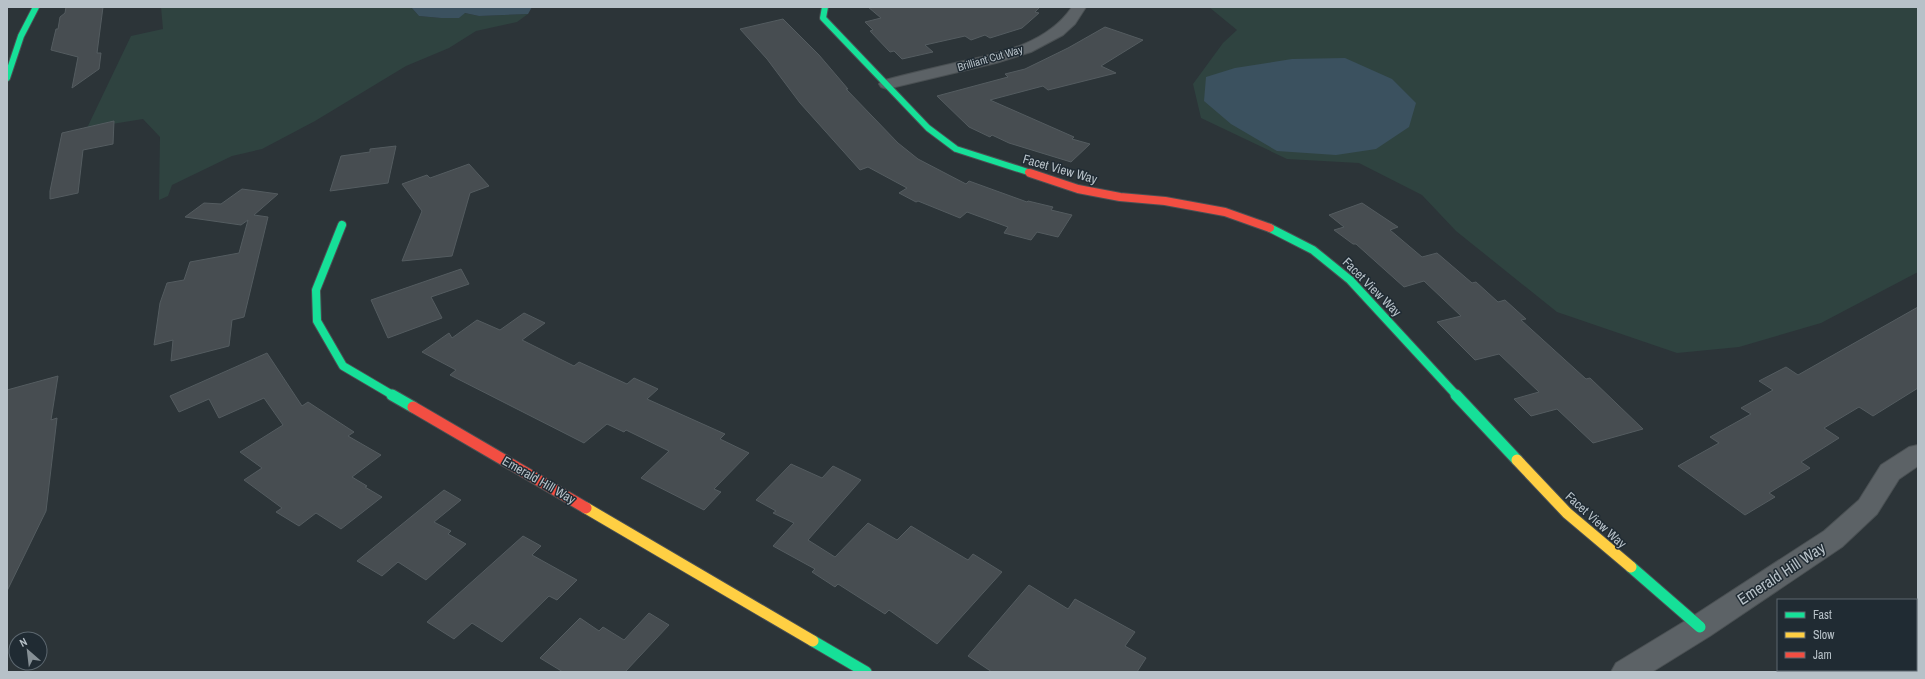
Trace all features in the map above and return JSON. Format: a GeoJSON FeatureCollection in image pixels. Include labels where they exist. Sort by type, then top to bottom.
{"type":"FeatureCollection","features":[{"type":"Feature","properties":{"kind":"street"},"geometry":{"type":"LineString","coordinates":[[7,78],[21,36],[36,7]]}},
{"type":"Feature","properties":{"kind":"street","name":"Facet View Way"},"geometry":{"type":"LineString","coordinates":[[825,7],[822,18],[928,128],[956,149],[1078,189],[1120,197],[1165,201],[1225,212],[1274,229],[1313,250],[1350,280],[1567,513],[1700,627]]}},
{"type":"Feature","properties":{"kind":"street","name":"Brilliant Cut Way"},"geometry":{"type":"LineString","coordinates":[[886,84],[999,58],[1037,44],[1053,35],[1074,16],[1079,7]]}},
{"type":"Feature","properties":{"kind":"street","name":"Emerald Hill Way"},"geometry":{"type":"LineString","coordinates":[[342,225],[316,290],[317,321],[344,366],[866,672]]}},
{"type":"Feature","properties":{"kind":"street","name":"Emerald Hill Way"},"geometry":{"type":"LineString","coordinates":[[1626,672],[1700,627],[1833,540],[1868,507],[1890,472],[1918,454]]}},
{"type":"Feature","properties":{"kind":"green space"},"geometry":{"type":"Polygon","coordinates":[[[161,7],[411,7],[419,16],[441,18],[459,18],[464,13],[479,16],[528,14],[517,22],[476,31],[449,48],[406,66],[315,121],[262,149],[232,156],[172,185],[168,196],[159,200],[160,137],[143,119],[87,128],[131,36],[163,29],[161,7]]]}},
{"type":"Feature","properties":{"kind":"green space"},"geometry":{"type":"Polygon","coordinates":[[[1209,7],[1918,7],[1918,272],[1821,323],[1739,347],[1677,353],[1557,312],[1456,231],[1422,195],[1359,163],[1287,159],[1201,118],[1193,84],[1223,43],[1237,30],[1209,7]]]}},
{"type":"Feature","properties":{"kind":"water"},"geometry":{"type":"Polygon","coordinates":[[[411,7],[532,7],[528,14],[479,16],[465,13],[459,18],[441,18],[419,16],[411,7]]]}},
{"type":"Feature","properties":{"kind":"water"},"geometry":{"type":"Polygon","coordinates":[[[1345,58],[1392,79],[1416,103],[1409,127],[1376,149],[1336,155],[1277,151],[1231,124],[1204,101],[1206,77],[1235,68],[1292,59],[1345,58]]]}},
{"type":"Feature","properties":{"kind":"building"},"geometry":{"type":"Polygon","coordinates":[[[66,7],[103,7],[97,53],[101,53],[99,69],[72,88],[78,57],[51,50],[56,29],[58,29],[60,17],[65,13],[66,7]]]}},
{"type":"Feature","properties":{"kind":"building"},"geometry":{"type":"Polygon","coordinates":[[[868,7],[1040,7],[1035,12],[1039,13],[1022,28],[990,38],[985,35],[971,40],[965,36],[925,45],[933,52],[902,59],[894,51],[890,52],[870,31],[873,30],[865,22],[881,18],[868,7]]]}},
{"type":"Feature","properties":{"kind":"building"},"geometry":{"type":"Polygon","coordinates":[[[783,19],[819,55],[848,89],[846,89],[898,143],[918,159],[966,184],[969,181],[1027,202],[1053,207],[1051,210],[1072,215],[1058,237],[1037,232],[1031,240],[1004,233],[1008,227],[967,212],[960,218],[918,201],[916,202],[899,193],[907,188],[868,167],[860,170],[800,103],[767,59],[740,29],[783,19]]]}},
{"type":"Feature","properties":{"kind":"building"},"geometry":{"type":"Polygon","coordinates":[[[1105,27],[1143,40],[1101,66],[1116,73],[1048,90],[1043,86],[990,100],[1074,137],[1072,139],[1090,144],[1071,162],[1009,143],[992,135],[990,137],[969,127],[937,96],[1008,77],[1005,74],[1025,69],[1068,48],[1105,27]]]}},
{"type":"Feature","properties":{"kind":"building"},"geometry":{"type":"Polygon","coordinates":[[[114,121],[113,144],[83,150],[78,193],[50,199],[50,191],[62,133],[114,121]]]}},
{"type":"Feature","properties":{"kind":"building"},"geometry":{"type":"Polygon","coordinates":[[[396,146],[388,183],[330,191],[341,156],[370,152],[370,149],[396,146]]]}},
{"type":"Feature","properties":{"kind":"building"},"geometry":{"type":"Polygon","coordinates":[[[469,164],[489,186],[470,193],[452,256],[402,261],[422,211],[402,184],[427,175],[430,178],[469,164]]]}},
{"type":"Feature","properties":{"kind":"building"},"geometry":{"type":"Polygon","coordinates":[[[242,189],[278,194],[254,215],[268,217],[244,317],[232,320],[229,346],[171,361],[173,340],[154,345],[160,303],[167,283],[184,280],[190,262],[239,253],[248,220],[241,225],[185,217],[204,203],[221,204],[242,189]]]}},
{"type":"Feature","properties":{"kind":"building"},"geometry":{"type":"Polygon","coordinates":[[[1362,203],[1398,227],[1390,230],[1422,257],[1437,253],[1472,283],[1476,282],[1498,302],[1505,300],[1526,319],[1521,320],[1586,379],[1590,378],[1643,429],[1593,443],[1557,409],[1531,416],[1514,399],[1539,392],[1499,354],[1475,360],[1437,322],[1461,316],[1424,281],[1404,287],[1356,244],[1353,244],[1334,230],[1344,227],[1329,215],[1362,203]]]}},
{"type":"Feature","properties":{"kind":"building"},"geometry":{"type":"Polygon","coordinates":[[[461,269],[469,284],[431,297],[442,318],[388,338],[371,300],[461,269]]]}},
{"type":"Feature","properties":{"kind":"building"},"geometry":{"type":"Polygon","coordinates":[[[1918,307],[1918,388],[1873,416],[1859,407],[1824,428],[1839,438],[1801,462],[1810,468],[1769,493],[1775,497],[1745,515],[1678,466],[1719,443],[1710,437],[1751,414],[1741,408],[1773,390],[1759,381],[1786,367],[1798,375],[1918,307]]]}},
{"type":"Feature","properties":{"kind":"building"},"geometry":{"type":"Polygon","coordinates":[[[524,313],[545,323],[522,340],[574,366],[579,362],[627,384],[634,378],[658,389],[647,399],[725,434],[720,439],[749,453],[714,489],[721,492],[704,510],[641,478],[669,451],[626,430],[624,432],[607,424],[584,443],[450,375],[456,370],[422,352],[449,333],[452,338],[477,320],[500,330],[524,313]]]}},
{"type":"Feature","properties":{"kind":"building"},"geometry":{"type":"Polygon","coordinates":[[[267,353],[302,406],[308,402],[354,432],[348,436],[381,455],[352,477],[382,497],[341,529],[316,513],[299,526],[276,512],[282,508],[244,480],[262,468],[240,452],[283,425],[264,398],[219,418],[209,399],[179,412],[170,396],[267,353]]]}},
{"type":"Feature","properties":{"kind":"building"},"geometry":{"type":"Polygon","coordinates":[[[58,376],[51,420],[57,418],[46,511],[7,591],[7,390],[58,376]]]}},
{"type":"Feature","properties":{"kind":"building"},"geometry":{"type":"Polygon","coordinates":[[[791,464],[822,478],[833,466],[861,480],[808,540],[835,557],[868,523],[897,540],[911,526],[968,560],[973,554],[1002,572],[937,644],[889,610],[885,614],[838,584],[835,587],[812,572],[815,569],[773,546],[794,523],[773,513],[776,511],[756,500],[791,464]]]}},
{"type":"Feature","properties":{"kind":"building"},"geometry":{"type":"Polygon","coordinates":[[[444,490],[461,500],[434,522],[451,531],[448,534],[466,544],[426,580],[398,562],[382,576],[357,561],[444,490]]]}},
{"type":"Feature","properties":{"kind":"building"},"geometry":{"type":"Polygon","coordinates":[[[523,536],[541,546],[532,555],[577,580],[557,600],[549,596],[502,642],[472,623],[454,639],[427,622],[523,536]]]}},
{"type":"Feature","properties":{"kind":"building"},"geometry":{"type":"Polygon","coordinates":[[[1029,585],[1068,609],[1075,599],[1135,632],[1125,646],[1146,658],[1137,672],[992,672],[968,656],[1029,585]]]}},
{"type":"Feature","properties":{"kind":"building"},"geometry":{"type":"Polygon","coordinates":[[[649,613],[669,625],[625,672],[563,672],[540,658],[580,618],[599,631],[603,627],[624,640],[649,613]]]}},
{"type":"Feature","properties":{"kind":"traffic: fast"},"geometry":{"type":"LineString","coordinates":[[7,78],[21,36],[36,7]]}},
{"type":"Feature","properties":{"kind":"traffic: fast"},"geometry":{"type":"LineString","coordinates":[[825,7],[823,18],[928,128],[956,149],[1028,172]]}},
{"type":"Feature","properties":{"kind":"traffic: fast"},"geometry":{"type":"LineString","coordinates":[[342,225],[316,290],[317,321],[343,366],[413,407]]}},
{"type":"Feature","properties":{"kind":"traffic: fast"},"geometry":{"type":"LineString","coordinates":[[1270,228],[1313,250],[1350,280],[1517,460]]}},
{"type":"Feature","properties":{"kind":"traffic: fast"},"geometry":{"type":"LineString","coordinates":[[1631,567],[1700,627]]}},
{"type":"Feature","properties":{"kind":"traffic: fast"},"geometry":{"type":"LineString","coordinates":[[813,641],[866,672]]}},
{"type":"Feature","properties":{"kind":"traffic: slow"},"geometry":{"type":"LineString","coordinates":[[1517,460],[1567,513],[1631,567]]}},
{"type":"Feature","properties":{"kind":"traffic: slow"},"geometry":{"type":"LineString","coordinates":[[586,508],[813,641]]}},
{"type":"Feature","properties":{"kind":"traffic: jam"},"geometry":{"type":"LineString","coordinates":[[1028,172],[1078,189],[1120,197],[1165,201],[1225,212],[1270,228]]}},
{"type":"Feature","properties":{"kind":"traffic: jam"},"geometry":{"type":"LineString","coordinates":[[413,407],[586,508]]}}]}
